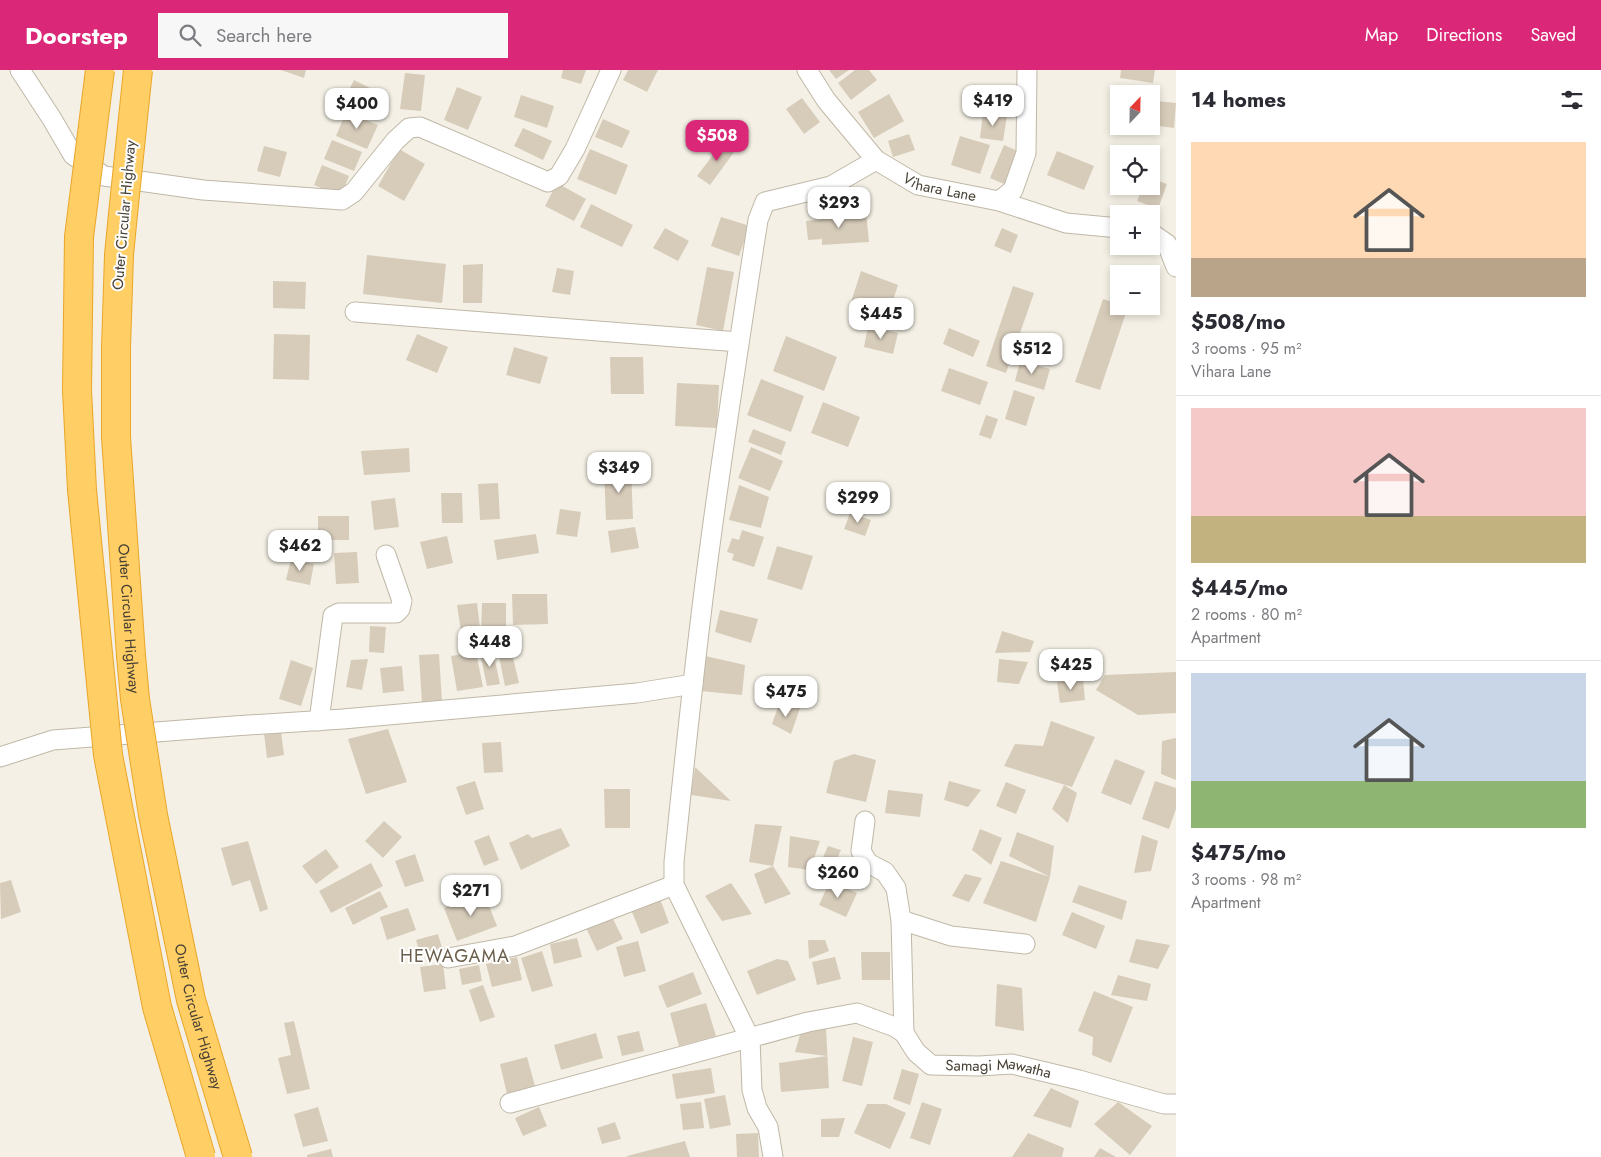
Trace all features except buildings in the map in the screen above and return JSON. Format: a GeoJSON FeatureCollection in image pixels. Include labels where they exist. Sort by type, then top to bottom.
{"type":"FeatureCollection","features":[{"type":"Feature","properties":{"kind":"highway"},"geometry":{"type":"LineString","coordinates":[[100,70],[79,237],[77,390],[82,490],[108,755],[157,1006],[201,1157]]}},
{"type":"Feature","properties":{"kind":"highway","name":"Outer Circular Highway"},"geometry":{"type":"LineString","coordinates":[[138,70],[123,214],[116,348],[116,437],[131,656],[135,699],[153,815],[191,1000],[238,1157]]}},
{"type":"Feature","properties":{"kind":"street"},"geometry":{"type":"LineString","coordinates":[[20,70],[73,155],[104,176],[203,190],[342,200],[354,192],[395,140],[408,128],[420,127],[548,182],[559,176],[575,149],[612,70]]}},
{"type":"Feature","properties":{"kind":"street","name":"Vihara Lane"},"geometry":{"type":"LineString","coordinates":[[807,70],[826,100],[876,160],[918,185],[999,201],[1066,224],[1110,227]]}},
{"type":"Feature","properties":{"kind":"street"},"geometry":{"type":"LineString","coordinates":[[999,201],[1013,190],[1026,154],[1027,70]]}},
{"type":"Feature","properties":{"kind":"street"},"geometry":{"type":"LineString","coordinates":[[773,1157],[768,1127],[758,1108],[752,1090],[750,1039],[674,885],[674,862],[707,569],[758,220],[765,202],[831,186],[876,160]]}},
{"type":"Feature","properties":{"kind":"street"},"geometry":{"type":"LineString","coordinates":[[1160,239],[1167,244],[1176,267]]}},
{"type":"Feature","properties":{"kind":"street"},"geometry":{"type":"LineString","coordinates":[[355,312],[739,342]]}},
{"type":"Feature","properties":{"kind":"street"},"geometry":{"type":"LineString","coordinates":[[319,721],[334,616],[338,613],[396,613],[400,609],[402,601],[386,555]]}},
{"type":"Feature","properties":{"kind":"street"},"geometry":{"type":"LineString","coordinates":[[0,757],[53,740],[319,721],[637,693],[693,684]]}},
{"type":"Feature","properties":{"kind":"street"},"geometry":{"type":"LineString","coordinates":[[865,821],[861,852],[868,863],[885,872],[896,888],[901,920],[904,1033]]}},
{"type":"Feature","properties":{"kind":"street"},"geometry":{"type":"LineString","coordinates":[[448,958],[515,946],[674,885]]}},
{"type":"Feature","properties":{"kind":"street"},"geometry":{"type":"LineString","coordinates":[[901,920],[952,936],[1025,944]]}},
{"type":"Feature","properties":{"kind":"street"},"geometry":{"type":"LineString","coordinates":[[510,1103],[808,1022],[857,1014],[895,1027],[904,1033]]}},
{"type":"Feature","properties":{"kind":"street","name":"Samagi Mawatha"},"geometry":{"type":"LineString","coordinates":[[904,1033],[916,1052],[931,1065],[1012,1064],[1079,1080],[1164,1104],[1176,1104]]}},
{"type":"Feature","properties":{"kind":"district","name":"HEWAGAMA"},"geometry":{"type":"Point","coordinates":[455,956]}}]}
